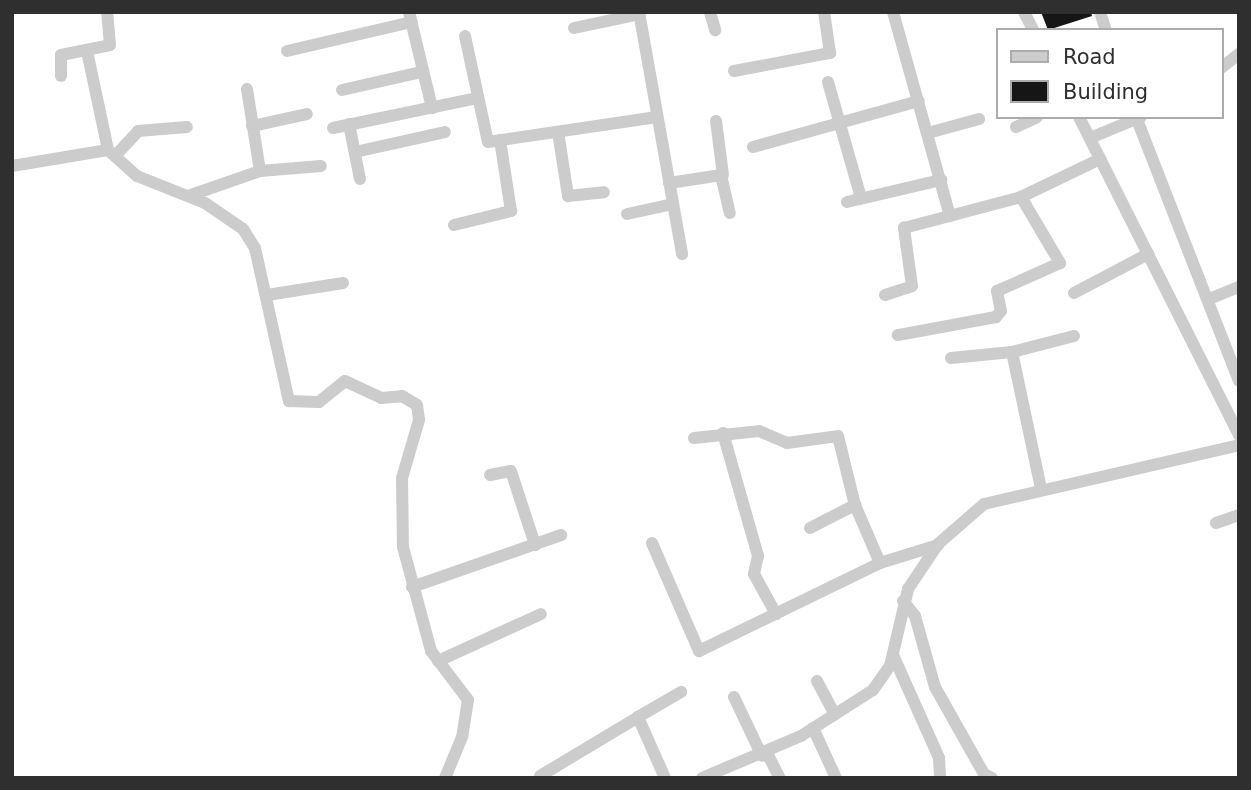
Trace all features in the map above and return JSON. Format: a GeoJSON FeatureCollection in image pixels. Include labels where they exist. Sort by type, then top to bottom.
{"type":"FeatureCollection","features":[{"type":"Feature","properties":{"kind":"street"},"geometry":{"type":"LineString","coordinates":[[61,76],[59,57],[112,42],[107,12]]}},
{"type":"Feature","properties":{"kind":"street"},"geometry":{"type":"LineString","coordinates":[[710,12],[715,30]]}},
{"type":"Feature","properties":{"kind":"street"},"geometry":{"type":"LineString","coordinates":[[734,71],[830,53],[824,12]]}},
{"type":"Feature","properties":{"kind":"street"},"geometry":{"type":"LineString","coordinates":[[893,12],[950,216]]}},
{"type":"Feature","properties":{"kind":"street"},"geometry":{"type":"LineString","coordinates":[[1024,12],[1032,28]]}},
{"type":"Feature","properties":{"kind":"street"},"geometry":{"type":"LineString","coordinates":[[574,28],[640,13],[682,254]]}},
{"type":"Feature","properties":{"kind":"street"},"geometry":{"type":"LineString","coordinates":[[287,51],[411,17],[432,108]]}},
{"type":"Feature","properties":{"kind":"street"},"geometry":{"type":"LineString","coordinates":[[465,36],[483,137],[500,140],[657,117]]}},
{"type":"Feature","properties":{"kind":"street"},"geometry":{"type":"LineString","coordinates":[[87,51],[111,153],[156,186],[191,195],[249,238],[267,295],[289,401],[319,402],[339,384],[351,381],[382,398],[402,396],[417,405],[419,420],[401,478],[403,547],[412,587],[438,661],[468,700],[462,737],[445,778]]}},
{"type":"Feature","properties":{"kind":"street"},"geometry":{"type":"LineString","coordinates":[[1223,66],[1239,54]]}},
{"type":"Feature","properties":{"kind":"street"},"geometry":{"type":"LineString","coordinates":[[342,90],[422,72]]}},
{"type":"Feature","properties":{"kind":"street"},"geometry":{"type":"LineString","coordinates":[[828,82],[861,198]]}},
{"type":"Feature","properties":{"kind":"street"},"geometry":{"type":"LineString","coordinates":[[247,89],[260,172]]}},
{"type":"Feature","properties":{"kind":"street"},"geometry":{"type":"LineString","coordinates":[[333,128],[478,98]]}},
{"type":"Feature","properties":{"kind":"street"},"geometry":{"type":"LineString","coordinates":[[753,147],[919,101]]}},
{"type":"Feature","properties":{"kind":"street"},"geometry":{"type":"LineString","coordinates":[[252,126],[307,114]]}},
{"type":"Feature","properties":{"kind":"street"},"geometry":{"type":"LineString","coordinates":[[928,133],[979,119]]}},
{"type":"Feature","properties":{"kind":"street"},"geometry":{"type":"LineString","coordinates":[[1016,127],[1033,119]]}},
{"type":"Feature","properties":{"kind":"street"},"geometry":{"type":"LineString","coordinates":[[1080,119],[1239,435]]}},
{"type":"Feature","properties":{"kind":"street"},"geometry":{"type":"LineString","coordinates":[[1090,138],[1136,119]]}},
{"type":"Feature","properties":{"kind":"street"},"geometry":{"type":"LineString","coordinates":[[1138,119],[1239,381]]}},
{"type":"Feature","properties":{"kind":"street"},"geometry":{"type":"LineString","coordinates":[[716,121],[730,213]]}},
{"type":"Feature","properties":{"kind":"street"},"geometry":{"type":"LineString","coordinates":[[349,124],[360,179]]}},
{"type":"Feature","properties":{"kind":"street"},"geometry":{"type":"LineString","coordinates":[[12,166],[111,153],[138,131],[187,127]]}},
{"type":"Feature","properties":{"kind":"street"},"geometry":{"type":"LineString","coordinates":[[355,152],[445,132]]}},
{"type":"Feature","properties":{"kind":"street"},"geometry":{"type":"LineString","coordinates":[[558,132],[568,196],[604,192]]}},
{"type":"Feature","properties":{"kind":"street"},"geometry":{"type":"LineString","coordinates":[[454,225],[511,211],[500,140]]}},
{"type":"Feature","properties":{"kind":"street"},"geometry":{"type":"LineString","coordinates":[[885,295],[912,286],[904,228],[1021,197],[1100,159]]}},
{"type":"Feature","properties":{"kind":"street"},"geometry":{"type":"LineString","coordinates":[[191,195],[260,172],[321,166]]}},
{"type":"Feature","properties":{"kind":"street"},"geometry":{"type":"LineString","coordinates":[[669,183],[723,176]]}},
{"type":"Feature","properties":{"kind":"street"},"geometry":{"type":"LineString","coordinates":[[847,202],[941,180]]}},
{"type":"Feature","properties":{"kind":"street"},"geometry":{"type":"LineString","coordinates":[[898,335],[996,317],[1000,289],[1059,265],[1021,197]]}},
{"type":"Feature","properties":{"kind":"street"},"geometry":{"type":"LineString","coordinates":[[627,214],[673,204]]}},
{"type":"Feature","properties":{"kind":"street"},"geometry":{"type":"LineString","coordinates":[[1074,293],[1148,254]]}},
{"type":"Feature","properties":{"kind":"street"},"geometry":{"type":"LineString","coordinates":[[267,295],[343,283]]}},
{"type":"Feature","properties":{"kind":"street"},"geometry":{"type":"LineString","coordinates":[[1209,299],[1239,287]]}},
{"type":"Feature","properties":{"kind":"street"},"geometry":{"type":"LineString","coordinates":[[951,358],[1012,352],[1074,336]]}},
{"type":"Feature","properties":{"kind":"street"},"geometry":{"type":"LineString","coordinates":[[1012,352],[1041,489]]}},
{"type":"Feature","properties":{"kind":"street"},"geometry":{"type":"LineString","coordinates":[[694,438],[759,431],[787,443],[838,436],[855,505],[880,563]]}},
{"type":"Feature","properties":{"kind":"street"},"geometry":{"type":"LineString","coordinates":[[723,433],[758,556],[754,574],[776,614]]}},
{"type":"Feature","properties":{"kind":"street"},"geometry":{"type":"LineString","coordinates":[[702,778],[765,755],[813,729],[873,690],[893,655],[903,601],[938,544],[984,504],[1239,445]]}},
{"type":"Feature","properties":{"kind":"street"},"geometry":{"type":"LineString","coordinates":[[490,475],[511,471],[535,545]]}},
{"type":"Feature","properties":{"kind":"street"},"geometry":{"type":"LineString","coordinates":[[810,528],[855,505]]}},
{"type":"Feature","properties":{"kind":"street"},"geometry":{"type":"LineString","coordinates":[[1216,523],[1239,515]]}},
{"type":"Feature","properties":{"kind":"street"},"geometry":{"type":"LineString","coordinates":[[412,587],[561,536]]}},
{"type":"Feature","properties":{"kind":"street"},"geometry":{"type":"LineString","coordinates":[[652,543],[696,649],[776,614],[880,563],[938,544]]}},
{"type":"Feature","properties":{"kind":"street"},"geometry":{"type":"LineString","coordinates":[[903,601],[915,616],[935,687],[984,774],[992,778]]}},
{"type":"Feature","properties":{"kind":"street"},"geometry":{"type":"LineString","coordinates":[[438,661],[541,614]]}},
{"type":"Feature","properties":{"kind":"street"},"geometry":{"type":"LineString","coordinates":[[893,655],[939,758],[940,778]]}},
{"type":"Feature","properties":{"kind":"street"},"geometry":{"type":"LineString","coordinates":[[817,681],[835,715]]}},
{"type":"Feature","properties":{"kind":"street"},"geometry":{"type":"LineString","coordinates":[[540,776],[681,692]]}},
{"type":"Feature","properties":{"kind":"street"},"geometry":{"type":"LineString","coordinates":[[734,697],[780,778]]}},
{"type":"Feature","properties":{"kind":"street"},"geometry":{"type":"LineString","coordinates":[[638,717],[665,778]]}},
{"type":"Feature","properties":{"kind":"street"},"geometry":{"type":"LineString","coordinates":[[813,729],[836,778]]}},
{"type":"Feature","properties":{"kind":"building"},"geometry":{"type":"Polygon","coordinates":[[[1041,12],[1091,12],[1092,16],[1047,28],[1041,12]]]}}]}
